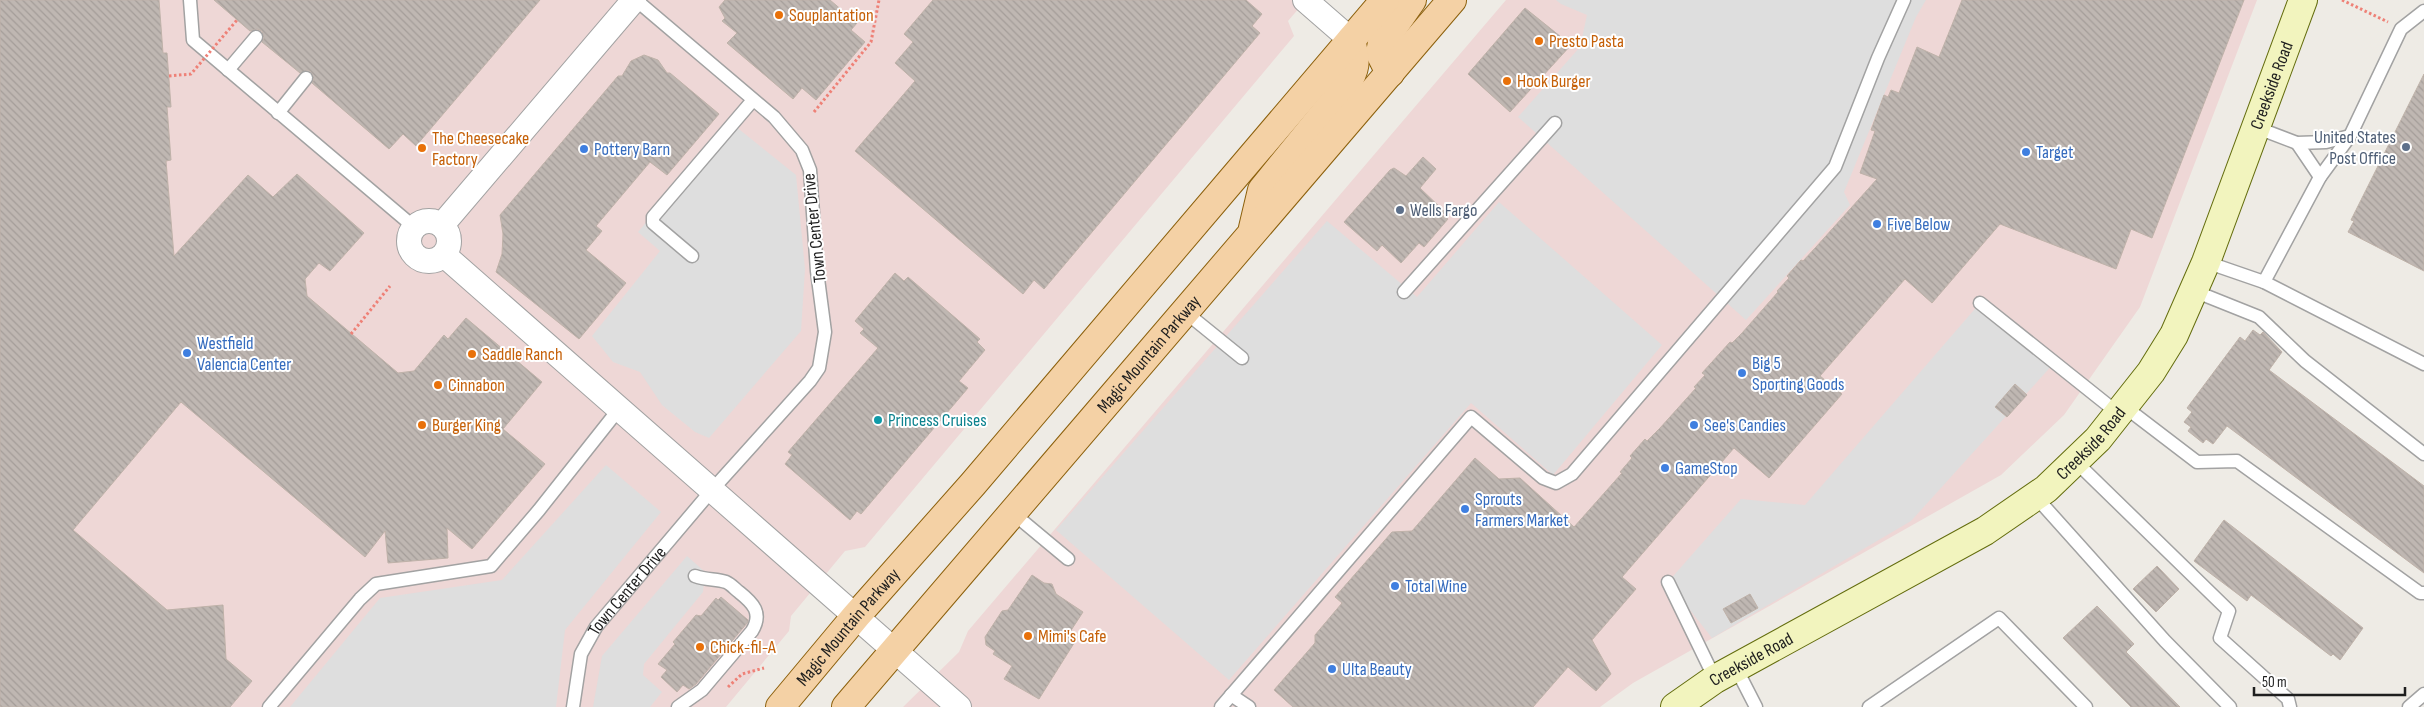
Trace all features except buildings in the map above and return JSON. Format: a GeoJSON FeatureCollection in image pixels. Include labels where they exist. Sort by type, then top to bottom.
{"type":"FeatureCollection","features":[{"type":"Feature","properties":{"kind":"main road","name":"Magic Mountain Parkway"},"geometry":{"type":"LineString","coordinates":[[780,707],[856,616],[973,484],[1385,0]]}},
{"type":"Feature","properties":{"kind":"main road"},"geometry":{"type":"LineString","coordinates":[[1390,73],[1380,53],[1382,43],[1412,0]]}},
{"type":"Feature","properties":{"kind":"main road","name":"Magic Mountain Parkway"},"geometry":{"type":"LineString","coordinates":[[846,707],[894,649],[1014,514],[1184,311],[1452,0]]}},
{"type":"Feature","properties":{"kind":"main road"},"geometry":{"type":"LineString","coordinates":[[1252,232],[1262,190],[1345,88],[1355,70],[1356,58],[1351,40]]}},
{"type":"Feature","properties":{"kind":"street","name":"Town Center Drive"},"geometry":{"type":"LineString","coordinates":[[442,225],[635,0]]}},
{"type":"Feature","properties":{"kind":"street"},"geometry":{"type":"LineString","coordinates":[[1304,0],[1351,40]]}},
{"type":"Feature","properties":{"kind":"street","name":"Creekside Road"},"geometry":{"type":"LineString","coordinates":[[1675,707],[1725,673],[1984,531],[2035,496],[2075,461],[2122,411],[2151,372],[2174,335],[2194,291],[2303,0]]}},
{"type":"Feature","properties":{"kind":"street"},"geometry":{"type":"LineString","coordinates":[[428,221],[442,225],[448,232],[450,240],[444,255],[430,262],[415,257],[408,242],[414,227],[428,221]]}},
{"type":"Feature","properties":{"kind":"street"},"geometry":{"type":"LineString","coordinates":[[444,255],[959,707]]}},
{"type":"Feature","properties":{"kind":"lane"},"geometry":{"type":"LineString","coordinates":[[190,0],[193,40],[414,227]]}},
{"type":"Feature","properties":{"kind":"lane","name":"Town Center Drive"},"geometry":{"type":"LineString","coordinates":[[573,707],[581,654],[596,627],[712,490],[810,381],[819,368],[825,332],[817,271],[810,170],[802,150],[774,117],[635,0]]}},
{"type":"Feature","properties":{"kind":"lane"},"geometry":{"type":"LineString","coordinates":[[1221,707],[1471,418],[1543,478],[1556,483],[1572,474],[1835,167],[1878,58],[1904,0]]}},
{"type":"Feature","properties":{"kind":"lane"},"geometry":{"type":"LineString","coordinates":[[2264,282],[2320,177],[2350,136],[2401,29],[2424,10]]}},
{"type":"Feature","properties":{"kind":"lane"},"geometry":{"type":"LineString","coordinates":[[228,70],[256,37]]}},
{"type":"Feature","properties":{"kind":"lane"},"geometry":{"type":"LineString","coordinates":[[278,113],[306,78]]}},
{"type":"Feature","properties":{"kind":"lane"},"geometry":{"type":"LineString","coordinates":[[692,256],[653,223],[653,217],[753,100]]}},
{"type":"Feature","properties":{"kind":"lane"},"geometry":{"type":"LineString","coordinates":[[1404,292],[1555,122]]}},
{"type":"Feature","properties":{"kind":"lane"},"geometry":{"type":"LineString","coordinates":[[2255,128],[2297,143],[2326,142],[2350,136]]}},
{"type":"Feature","properties":{"kind":"lane"},"geometry":{"type":"LineString","coordinates":[[2297,143],[2320,177]]}},
{"type":"Feature","properties":{"kind":"lane"},"geometry":{"type":"LineString","coordinates":[[2206,262],[2264,282],[2424,364]]}},
{"type":"Feature","properties":{"kind":"lane"},"geometry":{"type":"LineString","coordinates":[[2194,291],[2259,317],[2305,361],[2424,454]]}},
{"type":"Feature","properties":{"kind":"lane"},"geometry":{"type":"LineString","coordinates":[[1980,303],[2122,411],[2197,462],[2237,461],[2420,593],[2424,593]]}},
{"type":"Feature","properties":{"kind":"lane"},"geometry":{"type":"LineString","coordinates":[[1184,311],[1242,358]]}},
{"type":"Feature","properties":{"kind":"lane"},"geometry":{"type":"LineString","coordinates":[[269,707],[360,599],[376,584],[491,566],[539,510],[619,409]]}},
{"type":"Feature","properties":{"kind":"lane"},"geometry":{"type":"LineString","coordinates":[[2075,461],[2229,611],[2220,638],[2288,699],[2290,707]]}},
{"type":"Feature","properties":{"kind":"lane"},"geometry":{"type":"LineString","coordinates":[[2035,496],[2165,641],[2230,707]]}},
{"type":"Feature","properties":{"kind":"lane"},"geometry":{"type":"LineString","coordinates":[[1014,514],[1068,558]]}},
{"type":"Feature","properties":{"kind":"lane"},"geometry":{"type":"LineString","coordinates":[[678,707],[702,690],[752,631],[757,619],[756,607],[728,582],[704,580],[696,576]]}},
{"type":"Feature","properties":{"kind":"lane"},"geometry":{"type":"LineString","coordinates":[[1668,582],[1725,673],[1756,707]]}},
{"type":"Feature","properties":{"kind":"lane"},"geometry":{"type":"LineString","coordinates":[[1868,707],[1999,618],[2086,707]]}},
{"type":"Feature","properties":{"kind":"lane"},"geometry":{"type":"LineString","coordinates":[[2409,707],[2424,694]]}},
{"type":"Feature","properties":{"kind":"lane"},"geometry":{"type":"LineString","coordinates":[[1232,695],[1250,707]]}},
{"type":"Feature","properties":{"kind":"path"},"geometry":{"type":"LineString","coordinates":[[814,112],[871,42],[879,0]]}},
{"type":"Feature","properties":{"kind":"path"},"geometry":{"type":"LineString","coordinates":[[2342,0],[2391,24]]}},
{"type":"Feature","properties":{"kind":"path"},"geometry":{"type":"LineString","coordinates":[[169,76],[191,74],[237,20]]}},
{"type":"Feature","properties":{"kind":"path"},"geometry":{"type":"LineString","coordinates":[[351,334],[390,286]]}},
{"type":"Feature","properties":{"kind":"path"},"geometry":{"type":"LineString","coordinates":[[723,692],[742,674],[764,668]]}},
{"type":"Feature","properties":{"kind":"shaded area"},"geometry":{"type":"Polygon","coordinates":[[[0,0],[1306,0],[1288,21],[1294,36],[865,547],[845,551],[791,616],[789,631],[726,707],[0,707],[0,0]]]}},
{"type":"Feature","properties":{"kind":"shaded area"},"geometry":{"type":"Polygon","coordinates":[[[1506,0],[2257,0],[2140,307],[2064,415],[2001,475],[1633,683],[1600,707],[903,707],[959,652],[968,631],[1506,0]]]}},
{"type":"Feature","properties":{"kind":"shaded area"},"geometry":{"type":"Polygon","coordinates":[[[1556,0],[1926,0],[1916,17],[1844,192],[1850,205],[1746,320],[1518,117],[1580,47],[1587,15],[1556,0]]]}},
{"type":"Feature","properties":{"kind":"shaded area"},"geometry":{"type":"Polygon","coordinates":[[[730,122],[796,175],[805,269],[801,331],[709,438],[695,432],[662,405],[640,372],[613,362],[592,336],[660,251],[638,232],[730,122]]]}},
{"type":"Feature","properties":{"kind":"shaded area"},"geometry":{"type":"Polygon","coordinates":[[[1499,202],[1662,345],[1553,475],[1471,403],[1229,680],[1056,530],[1327,221],[1417,297],[1499,202]]]}},
{"type":"Feature","properties":{"kind":"shaded area"},"geometry":{"type":"Polygon","coordinates":[[[1980,303],[2055,362],[1911,521],[1712,638],[1668,582],[1741,499],[1805,505],[1980,303]]]}},
{"type":"Feature","properties":{"kind":"shaded area"},"geometry":{"type":"Polygon","coordinates":[[[606,465],[661,512],[565,630],[556,707],[290,707],[380,598],[502,580],[606,465]]]}},
{"type":"Feature","properties":{"kind":"shaded area"},"geometry":{"type":"Polygon","coordinates":[[[687,556],[705,572],[703,592],[644,664],[643,675],[662,692],[650,707],[593,707],[602,656],[687,556]]]}},
{"type":"Feature","properties":{"kind":"place","name":"Souplantation"},"geometry":{"type":"Point","coordinates":[779,15]}},
{"type":"Feature","properties":{"kind":"place","name":"Presto Pasta"},"geometry":{"type":"Point","coordinates":[1539,41]}},
{"type":"Feature","properties":{"kind":"place","name":"Hook Burger"},"geometry":{"type":"Point","coordinates":[1507,81]}},
{"type":"Feature","properties":{"kind":"place","name":"United States Post Office"},"geometry":{"type":"Point","coordinates":[2406,147]}},
{"type":"Feature","properties":{"kind":"place","name":"The Cheesecake Factory"},"geometry":{"type":"Point","coordinates":[422,148]}},
{"type":"Feature","properties":{"kind":"place","name":"Pottery Barn"},"geometry":{"type":"Point","coordinates":[584,149]}},
{"type":"Feature","properties":{"kind":"place","name":"Target"},"geometry":{"type":"Point","coordinates":[2026,152]}},
{"type":"Feature","properties":{"kind":"place","name":"Wells Fargo"},"geometry":{"type":"Point","coordinates":[1400,210]}},
{"type":"Feature","properties":{"kind":"place","name":"Five Below"},"geometry":{"type":"Point","coordinates":[1877,224]}},
{"type":"Feature","properties":{"kind":"place","name":"Westfield Valencia Center"},"geometry":{"type":"Point","coordinates":[187,353]}},
{"type":"Feature","properties":{"kind":"place","name":"Saddle Ranch"},"geometry":{"type":"Point","coordinates":[472,354]}},
{"type":"Feature","properties":{"kind":"place","name":"Big 5 Sporting Goods"},"geometry":{"type":"Point","coordinates":[1742,373]}},
{"type":"Feature","properties":{"kind":"place","name":"Cinnabon"},"geometry":{"type":"Point","coordinates":[438,385]}},
{"type":"Feature","properties":{"kind":"place","name":"Princess Cruises"},"geometry":{"type":"Point","coordinates":[878,420]}},
{"type":"Feature","properties":{"kind":"place","name":"Burger King"},"geometry":{"type":"Point","coordinates":[422,425]}},
{"type":"Feature","properties":{"kind":"place","name":"See's Candies"},"geometry":{"type":"Point","coordinates":[1694,425]}},
{"type":"Feature","properties":{"kind":"place","name":"GameStop"},"geometry":{"type":"Point","coordinates":[1665,468]}},
{"type":"Feature","properties":{"kind":"place","name":"Sprouts Farmers Market"},"geometry":{"type":"Point","coordinates":[1465,509]}},
{"type":"Feature","properties":{"kind":"place","name":"Total Wine"},"geometry":{"type":"Point","coordinates":[1395,586]}},
{"type":"Feature","properties":{"kind":"place","name":"Mimi's Cafe"},"geometry":{"type":"Point","coordinates":[1028,636]}},
{"type":"Feature","properties":{"kind":"place","name":"Chick-fil-A"},"geometry":{"type":"Point","coordinates":[700,647]}},
{"type":"Feature","properties":{"kind":"place","name":"Ulta Beauty"},"geometry":{"type":"Point","coordinates":[1332,669]}}]}
